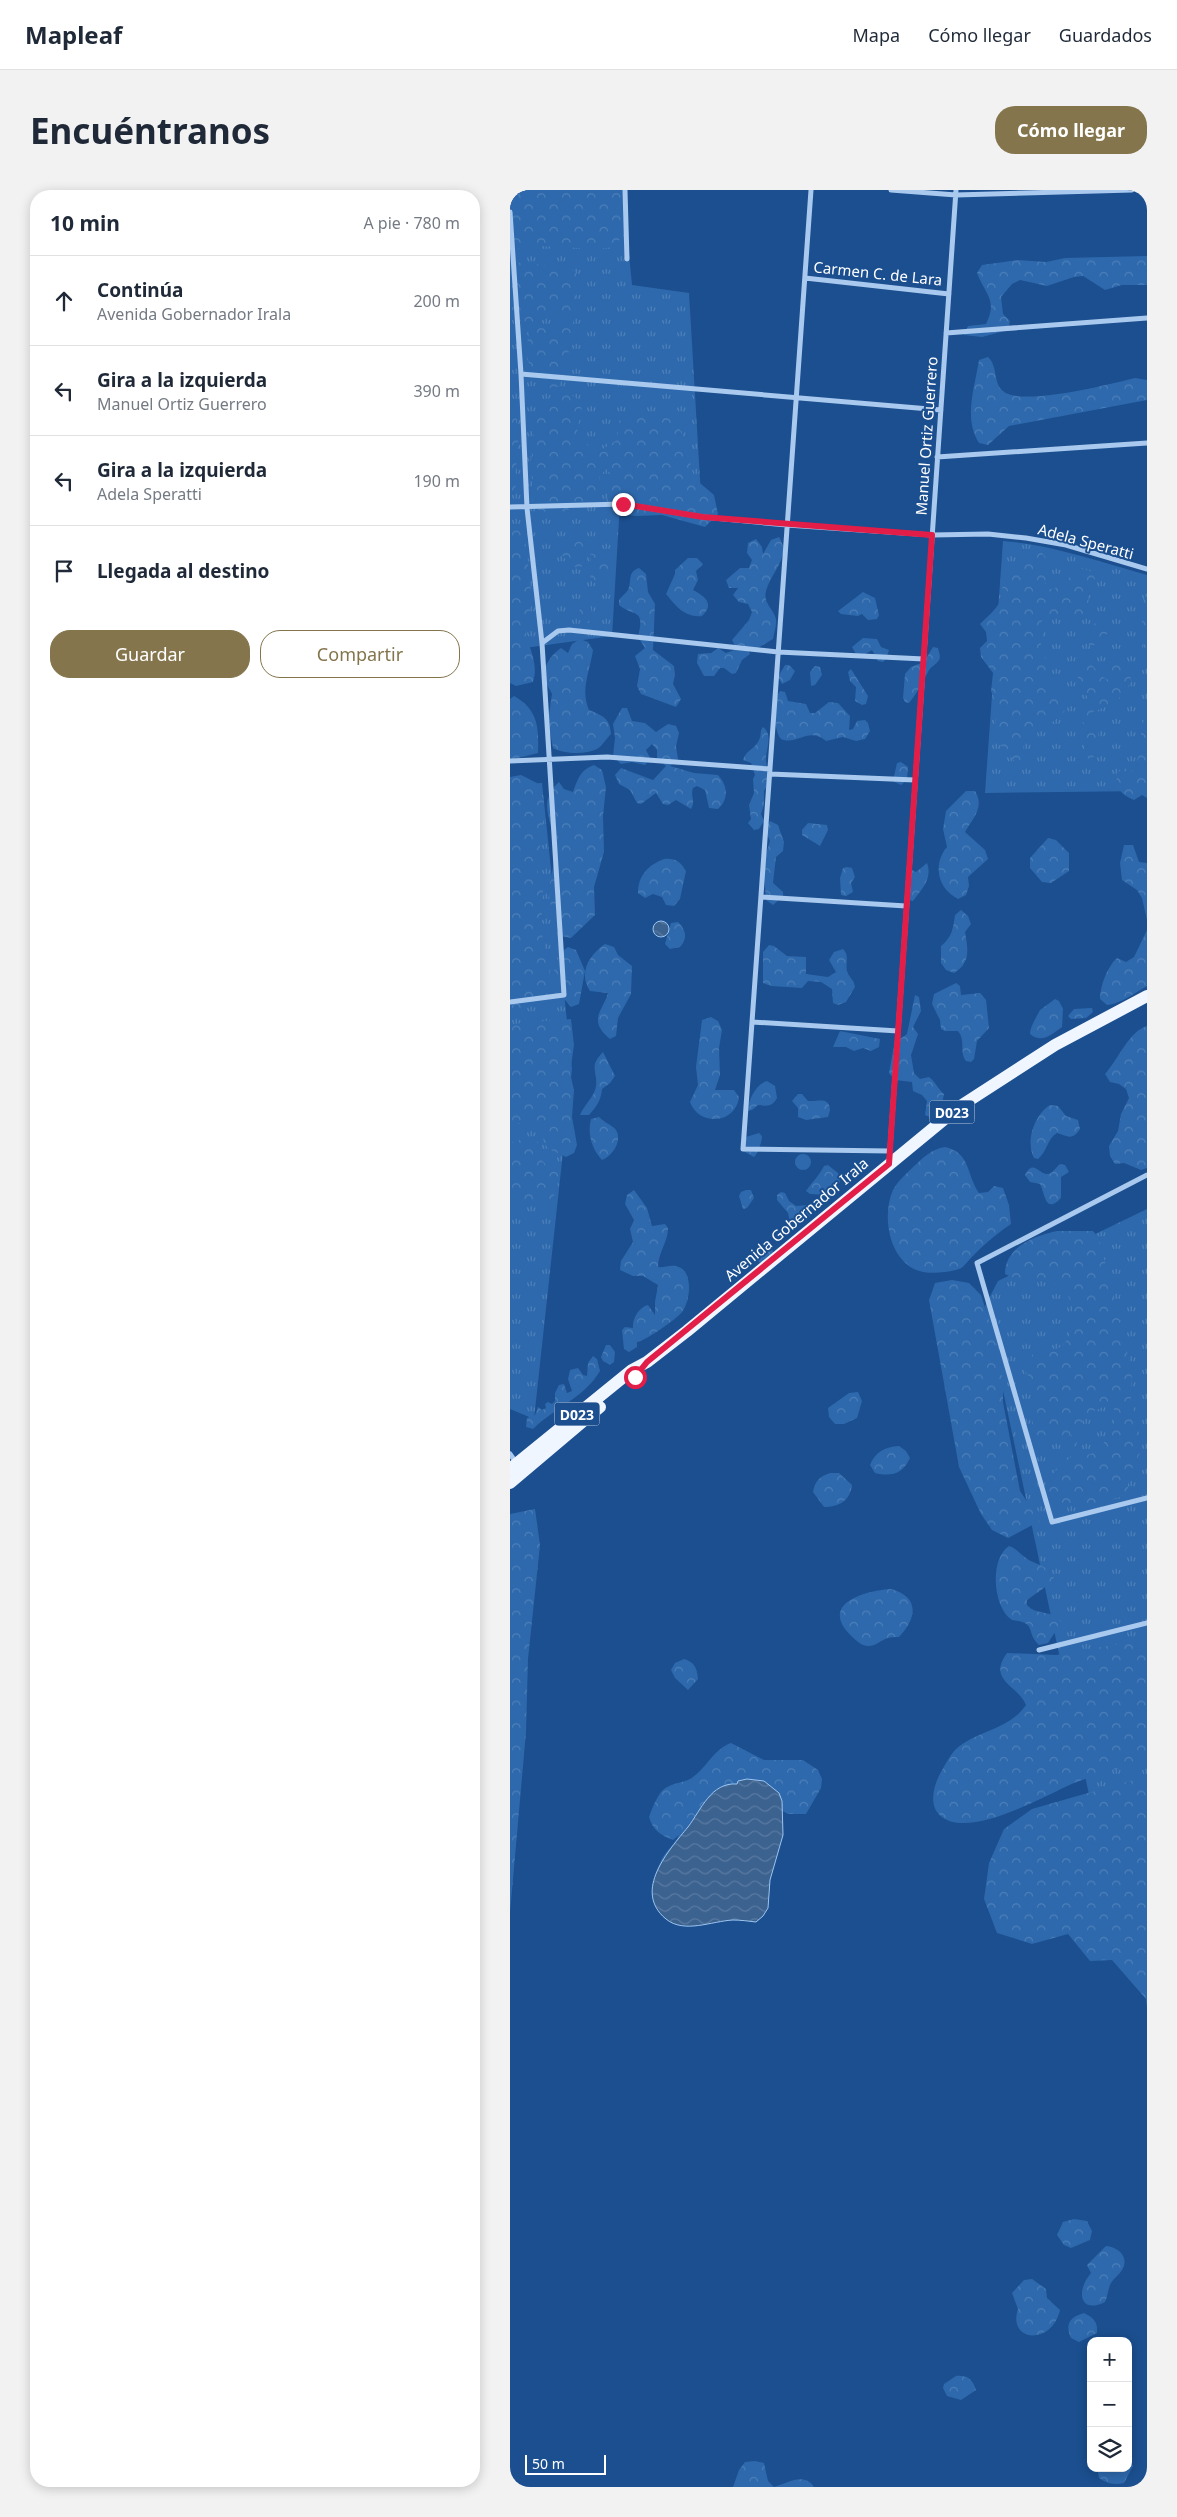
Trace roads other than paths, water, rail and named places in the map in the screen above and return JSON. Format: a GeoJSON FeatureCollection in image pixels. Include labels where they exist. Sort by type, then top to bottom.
{"type":"FeatureCollection","features":[{"type":"Feature","properties":{"kind":"main road","name":"Avenida Gobernador Irala"},"geometry":{"type":"LineString","coordinates":[[510,1483],[515,1465],[632,1370],[647,1362],[889,1157],[1005,1076],[1107,1016],[1147,996]]}},
{"type":"Feature","properties":{"kind":"street"},"geometry":{"type":"LineString","coordinates":[[625,190],[628,259]]}},
{"type":"Feature","properties":{"kind":"street"},"geometry":{"type":"LineString","coordinates":[[811,190],[743,1149],[889,1157]]}},
{"type":"Feature","properties":{"kind":"street"},"geometry":{"type":"LineString","coordinates":[[892,190],[956,192],[1132,190]]}},
{"type":"Feature","properties":{"kind":"street","name":"Manuel Ortiz Guerrero"},"geometry":{"type":"LineString","coordinates":[[889,1157],[956,192]]}},
{"type":"Feature","properties":{"kind":"street"},"geometry":{"type":"LineString","coordinates":[[510,212],[521,374],[527,508],[542,644],[564,996],[510,1002]]}},
{"type":"Feature","properties":{"kind":"street","name":"Carmen C. de Lara"},"geometry":{"type":"LineString","coordinates":[[805,278],[949,294]]}},
{"type":"Feature","properties":{"kind":"street"},"geometry":{"type":"LineString","coordinates":[[946,333],[1147,318]]}},
{"type":"Feature","properties":{"kind":"street"},"geometry":{"type":"LineString","coordinates":[[521,374],[941,410]]}},
{"type":"Feature","properties":{"kind":"street"},"geometry":{"type":"LineString","coordinates":[[937,457],[1147,443]]}},
{"type":"Feature","properties":{"kind":"street","name":"Adela Speratti"},"geometry":{"type":"LineString","coordinates":[[510,507],[623,504],[703,517],[787,525],[932,535],[988,534],[1066,545],[1147,569]]}},
{"type":"Feature","properties":{"kind":"street"},"geometry":{"type":"LineString","coordinates":[[542,644],[558,631],[569,630],[778,652],[924,659]]}},
{"type":"Feature","properties":{"kind":"street"},"geometry":{"type":"LineString","coordinates":[[510,761],[548,761],[607,756],[770,771],[915,780]]}},
{"type":"Feature","properties":{"kind":"street"},"geometry":{"type":"LineString","coordinates":[[761,896],[906,906]]}},
{"type":"Feature","properties":{"kind":"street"},"geometry":{"type":"LineString","coordinates":[[752,1022],[898,1031]]}},
{"type":"Feature","properties":{"kind":"street"},"geometry":{"type":"LineString","coordinates":[[1147,1175],[976,1263],[1052,1522],[1147,1498]]}},
{"type":"Feature","properties":{"kind":"street"},"geometry":{"type":"LineString","coordinates":[[1039,1650],[1147,1623]]}},
{"type":"Feature","properties":{"kind":"water"},"geometry":{"type":"Polygon","coordinates":[[[661,921],[669,929],[661,937],[653,929],[661,921]]]}},
{"type":"Feature","properties":{"kind":"water"},"geometry":{"type":"Polygon","coordinates":[[[747,1779],[764,1781],[779,1793],[782,1801],[783,1835],[770,1880],[768,1908],[756,1922],[733,1920],[698,1926],[681,1926],[673,1923],[666,1919],[656,1908],[652,1896],[657,1871],[672,1847],[713,1792],[720,1787],[737,1784],[738,1781],[747,1779]]]}}]}
